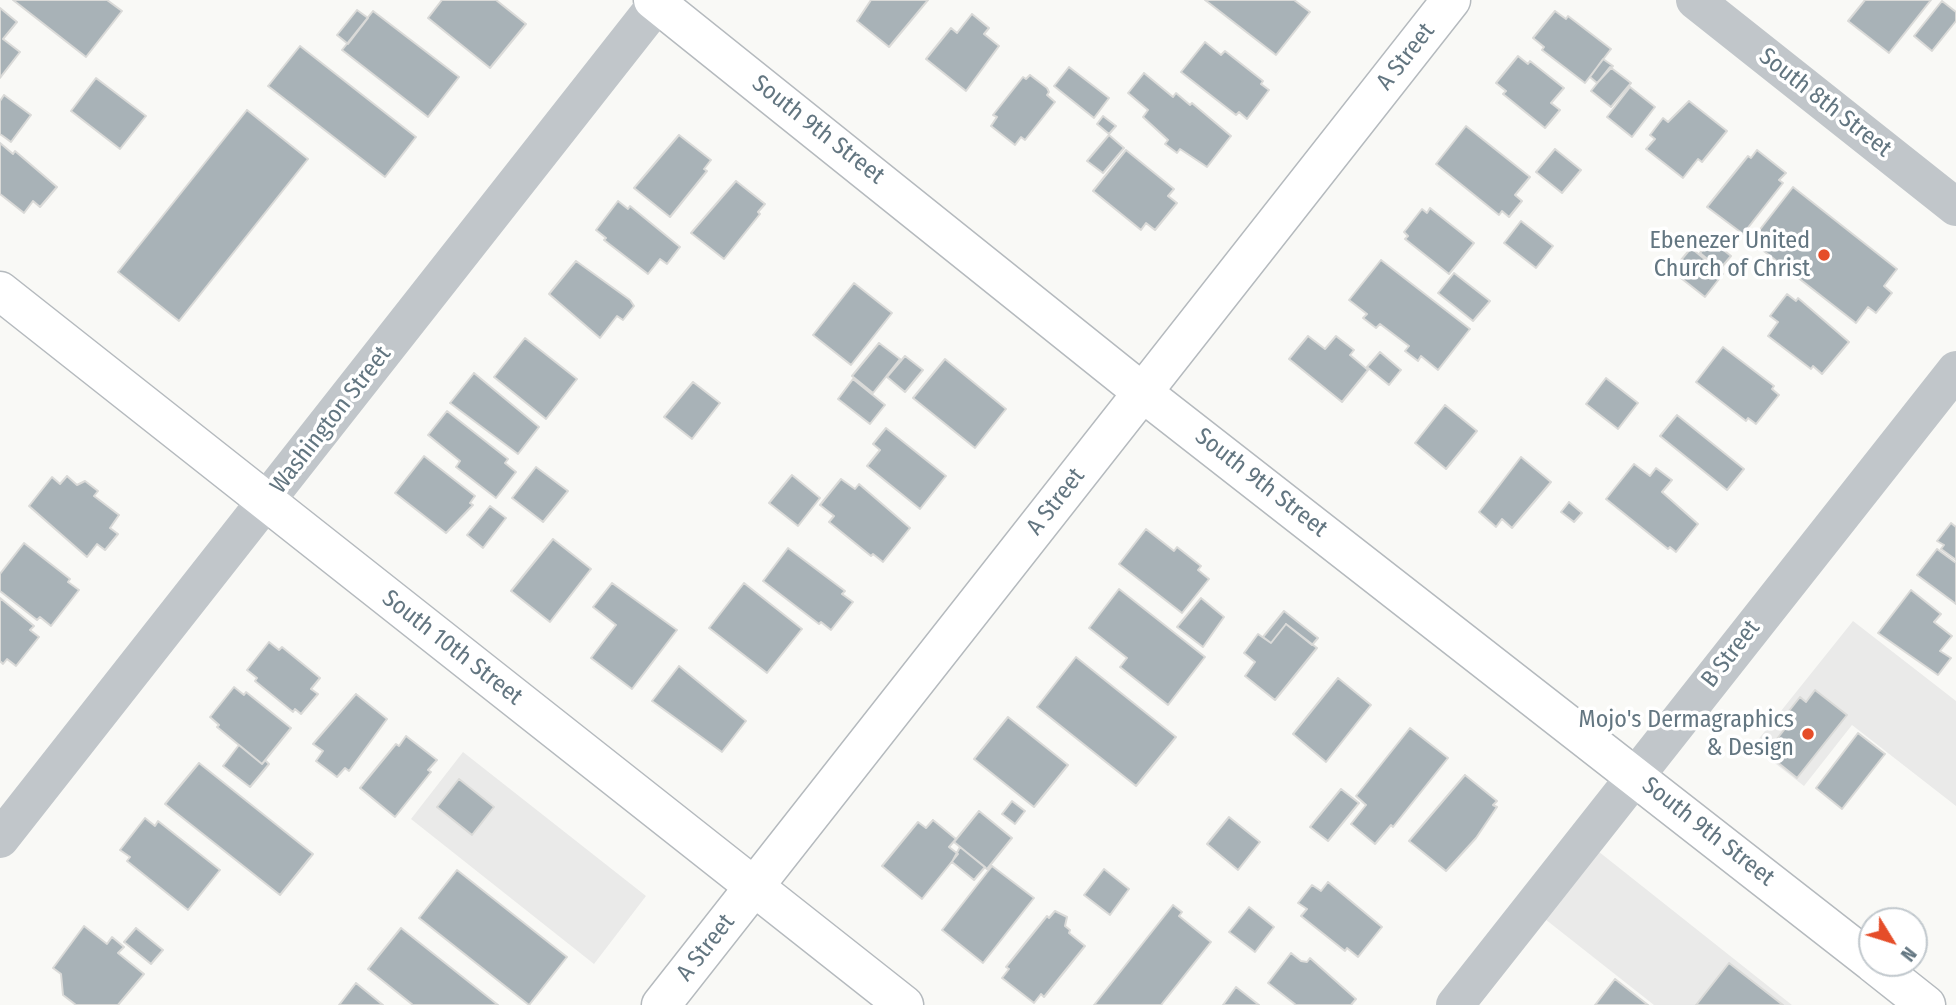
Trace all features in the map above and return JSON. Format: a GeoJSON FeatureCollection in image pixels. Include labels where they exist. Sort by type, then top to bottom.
{"type":"FeatureCollection","features":[{"type":"Feature","properties":{"kind":"main road","name":"A Street"},"geometry":{"type":"LineString","coordinates":[[661,1005],[1451,0]]}},
{"type":"Feature","properties":{"kind":"main road","name":"South 9th Street"},"geometry":{"type":"LineString","coordinates":[[657,1],[1142,392],[1858,952]]}},
{"type":"Feature","properties":{"kind":"main road","name":"South 10th Street"},"geometry":{"type":"LineString","coordinates":[[0,291],[904,1005]]}},
{"type":"Feature","properties":{"kind":"main road","name":"South 9th Street"},"geometry":{"type":"LineString","coordinates":[[1890,977],[1926,1005]]}},
{"type":"Feature","properties":{"kind":"street","name":"South 8th Street"},"geometry":{"type":"LineString","coordinates":[[1695,0],[1956,207]]}},
{"type":"Feature","properties":{"kind":"street","name":"Washington Street"},"geometry":{"type":"LineString","coordinates":[[0,839],[657,1]]}},
{"type":"Feature","properties":{"kind":"street","name":"B Street"},"geometry":{"type":"LineString","coordinates":[[1455,1005],[1956,370]]}},
{"type":"Feature","properties":{"kind":"shaded area"},"geometry":{"type":"Polygon","coordinates":[[[1853,621],[1956,701],[1956,806],[1852,725],[1804,786],[1753,746],[1853,621]]]}},
{"type":"Feature","properties":{"kind":"shaded area"},"geometry":{"type":"Polygon","coordinates":[[[463,752],[646,896],[594,964],[411,819],[463,752]]]}},
{"type":"Feature","properties":{"kind":"shaded area"},"geometry":{"type":"Polygon","coordinates":[[[1584,840],[1792,1005],[1654,1005],[1531,908],[1584,840]]]}},
{"type":"Feature","properties":{"kind":"building"},"geometry":{"type":"Polygon","coordinates":[[[13,0],[107,0],[122,11],[86,57],[13,0]]]}},
{"type":"Feature","properties":{"kind":"building"},"geometry":{"type":"Polygon","coordinates":[[[442,0],[496,0],[526,24],[490,68],[428,18],[442,0]]]}},
{"type":"Feature","properties":{"kind":"building"},"geometry":{"type":"Polygon","coordinates":[[[871,0],[928,0],[889,47],[857,21],[871,0]]]}},
{"type":"Feature","properties":{"kind":"building"},"geometry":{"type":"Polygon","coordinates":[[[1205,0],[1294,0],[1310,12],[1276,55],[1205,0]]]}},
{"type":"Feature","properties":{"kind":"building"},"geometry":{"type":"Polygon","coordinates":[[[1865,0],[1931,0],[1889,53],[1848,21],[1865,0]]]}},
{"type":"Feature","properties":{"kind":"building"},"geometry":{"type":"Polygon","coordinates":[[[1942,1],[1956,12],[1956,21],[1932,51],[1914,36],[1942,1]]]}},
{"type":"Feature","properties":{"kind":"building"},"geometry":{"type":"Polygon","coordinates":[[[0,8],[17,22],[3,39],[20,52],[0,78],[0,8]]]}},
{"type":"Feature","properties":{"kind":"building"},"geometry":{"type":"Polygon","coordinates":[[[357,10],[368,18],[348,44],[337,35],[357,10]]]}},
{"type":"Feature","properties":{"kind":"building"},"geometry":{"type":"Polygon","coordinates":[[[373,11],[459,77],[428,117],[342,50],[373,11]]]}},
{"type":"Feature","properties":{"kind":"building"},"geometry":{"type":"Polygon","coordinates":[[[1555,11],[1566,19],[1568,16],[1611,49],[1585,83],[1542,50],[1544,47],[1533,38],[1555,11]]]}},
{"type":"Feature","properties":{"kind":"building"},"geometry":{"type":"Polygon","coordinates":[[[972,14],[989,28],[984,34],[999,46],[966,91],[926,59],[951,28],[957,33],[972,14]]]}},
{"type":"Feature","properties":{"kind":"building"},"geometry":{"type":"Polygon","coordinates":[[[1205,42],[1221,55],[1225,51],[1263,81],[1261,84],[1269,90],[1247,119],[1239,112],[1236,115],[1181,72],[1205,42]]]}},
{"type":"Feature","properties":{"kind":"building"},"geometry":{"type":"Polygon","coordinates":[[[300,46],[416,137],[385,177],[268,86],[300,46]]]}},
{"type":"Feature","properties":{"kind":"building"},"geometry":{"type":"Polygon","coordinates":[[[1518,56],[1528,64],[1530,61],[1564,88],[1551,103],[1560,110],[1545,128],[1503,94],[1506,91],[1496,83],[1518,56]]]}},
{"type":"Feature","properties":{"kind":"building"},"geometry":{"type":"Polygon","coordinates":[[[1603,59],[1613,66],[1597,83],[1590,77],[1603,59]]]}},
{"type":"Feature","properties":{"kind":"building"},"geometry":{"type":"Polygon","coordinates":[[[1069,67],[1109,98],[1094,118],[1054,86],[1069,67]]]}},
{"type":"Feature","properties":{"kind":"building"},"geometry":{"type":"Polygon","coordinates":[[[1610,67],[1631,83],[1611,107],[1591,91],[1610,67]]]}},
{"type":"Feature","properties":{"kind":"building"},"geometry":{"type":"Polygon","coordinates":[[[1144,73],[1173,97],[1176,93],[1190,105],[1192,103],[1231,136],[1207,167],[1180,149],[1177,153],[1165,144],[1168,140],[1143,117],[1148,110],[1128,93],[1144,73]]]}},
{"type":"Feature","properties":{"kind":"building"},"geometry":{"type":"Polygon","coordinates":[[[1030,75],[1047,88],[1047,95],[1055,102],[1025,140],[1021,137],[1015,145],[991,126],[997,117],[993,115],[1023,77],[1026,79],[1030,75]]]}},
{"type":"Feature","properties":{"kind":"building"},"geometry":{"type":"Polygon","coordinates":[[[96,78],[146,116],[120,149],[71,111],[96,78]]]}},
{"type":"Feature","properties":{"kind":"building"},"geometry":{"type":"Polygon","coordinates":[[[1630,87],[1655,107],[1632,137],[1607,117],[1630,87]]]}},
{"type":"Feature","properties":{"kind":"building"},"geometry":{"type":"Polygon","coordinates":[[[4,95],[31,115],[11,142],[0,134],[0,101],[4,95]]]}},
{"type":"Feature","properties":{"kind":"building"},"geometry":{"type":"Polygon","coordinates":[[[1689,101],[1727,131],[1702,162],[1698,159],[1683,178],[1646,149],[1655,139],[1650,135],[1663,118],[1668,122],[1689,101]]]}},
{"type":"Feature","properties":{"kind":"building"},"geometry":{"type":"Polygon","coordinates":[[[247,110],[308,159],[179,321],[118,272],[247,110]]]}},
{"type":"Feature","properties":{"kind":"building"},"geometry":{"type":"Polygon","coordinates":[[[1103,116],[1116,126],[1109,134],[1097,124],[1103,116]]]}},
{"type":"Feature","properties":{"kind":"building"},"geometry":{"type":"Polygon","coordinates":[[[1466,126],[1530,177],[1515,195],[1522,201],[1509,217],[1502,211],[1499,215],[1436,164],[1466,126]]]}},
{"type":"Feature","properties":{"kind":"building"},"geometry":{"type":"Polygon","coordinates":[[[679,135],[711,160],[704,169],[707,171],[670,217],[634,188],[679,135]]]}},
{"type":"Feature","properties":{"kind":"building"},"geometry":{"type":"Polygon","coordinates":[[[1109,135],[1124,148],[1103,173],[1087,161],[1109,135]]]}},
{"type":"Feature","properties":{"kind":"building"},"geometry":{"type":"Polygon","coordinates":[[[0,143],[13,154],[15,151],[57,187],[40,207],[33,201],[24,213],[0,194],[0,143]]]}},
{"type":"Feature","properties":{"kind":"building"},"geometry":{"type":"Polygon","coordinates":[[[1555,149],[1581,170],[1562,193],[1536,172],[1555,149]]]}},
{"type":"Feature","properties":{"kind":"building"},"geometry":{"type":"Polygon","coordinates":[[[1126,150],[1174,189],[1168,196],[1177,203],[1155,230],[1146,223],[1141,230],[1093,191],[1126,150]]]}},
{"type":"Feature","properties":{"kind":"building"},"geometry":{"type":"Polygon","coordinates":[[[1757,150],[1786,173],[1779,180],[1783,183],[1743,234],[1707,207],[1748,156],[1751,158],[1757,150]]]}},
{"type":"Feature","properties":{"kind":"building"},"geometry":{"type":"Polygon","coordinates":[[[736,181],[765,204],[724,259],[691,233],[736,181]]]}},
{"type":"Feature","properties":{"kind":"building","name":"Ebenezer United Church of Christ"},"geometry":{"type":"Polygon","coordinates":[[[1793,187],[1897,269],[1884,286],[1892,293],[1876,313],[1868,307],[1856,323],[1751,241],[1793,187]]]}},
{"type":"Feature","properties":{"kind":"building"},"geometry":{"type":"Polygon","coordinates":[[[618,201],[628,209],[630,206],[680,247],[667,264],[660,259],[648,274],[604,240],[606,238],[596,230],[618,201]]]}},
{"type":"Feature","properties":{"kind":"building"},"geometry":{"type":"Polygon","coordinates":[[[1430,208],[1474,243],[1449,274],[1405,239],[1408,236],[1404,232],[1422,209],[1427,213],[1430,208]]]}},
{"type":"Feature","properties":{"kind":"building"},"geometry":{"type":"Polygon","coordinates":[[[1521,221],[1553,246],[1536,268],[1504,243],[1521,221]]]}},
{"type":"Feature","properties":{"kind":"building"},"geometry":{"type":"Polygon","coordinates":[[[1711,240],[1731,256],[1720,269],[1700,253],[1711,240]]]}},
{"type":"Feature","properties":{"kind":"building"},"geometry":{"type":"Polygon","coordinates":[[[1691,248],[1723,274],[1705,297],[1672,271],[1691,248]]]}},
{"type":"Feature","properties":{"kind":"building"},"geometry":{"type":"Polygon","coordinates":[[[1381,260],[1470,329],[1438,370],[1421,356],[1418,361],[1405,351],[1409,346],[1380,324],[1376,328],[1363,318],[1367,314],[1349,300],[1381,260]]]}},
{"type":"Feature","properties":{"kind":"building"},"geometry":{"type":"Polygon","coordinates":[[[576,261],[630,300],[634,306],[623,320],[617,316],[600,338],[549,294],[576,261]]]}},
{"type":"Feature","properties":{"kind":"building"},"geometry":{"type":"Polygon","coordinates":[[[1454,273],[1490,301],[1473,321],[1438,293],[1454,273]]]}},
{"type":"Feature","properties":{"kind":"building"},"geometry":{"type":"Polygon","coordinates":[[[854,283],[892,313],[851,365],[813,335],[854,283]]]}},
{"type":"Feature","properties":{"kind":"building"},"geometry":{"type":"Polygon","coordinates":[[[1787,294],[1796,301],[1798,298],[1849,342],[1822,374],[1813,366],[1811,369],[1768,336],[1778,322],[1770,316],[1787,294]]]}},
{"type":"Feature","properties":{"kind":"building"},"geometry":{"type":"Polygon","coordinates":[[[1308,336],[1325,349],[1336,336],[1354,350],[1350,355],[1368,370],[1342,402],[1289,359],[1308,336]]]}},
{"type":"Feature","properties":{"kind":"building"},"geometry":{"type":"Polygon","coordinates":[[[525,338],[577,379],[546,419],[494,377],[525,338]]]}},
{"type":"Feature","properties":{"kind":"building"},"geometry":{"type":"Polygon","coordinates":[[[879,343],[900,359],[873,393],[852,376],[879,343]]]}},
{"type":"Feature","properties":{"kind":"building"},"geometry":{"type":"Polygon","coordinates":[[[1723,347],[1774,386],[1772,389],[1779,395],[1756,424],[1748,418],[1746,421],[1696,382],[1723,347]]]}},
{"type":"Feature","properties":{"kind":"building"},"geometry":{"type":"Polygon","coordinates":[[[1380,352],[1401,370],[1389,385],[1367,367],[1380,352]]]}},
{"type":"Feature","properties":{"kind":"building"},"geometry":{"type":"Polygon","coordinates":[[[905,356],[923,370],[905,392],[887,377],[905,356]]]}},
{"type":"Feature","properties":{"kind":"building"},"geometry":{"type":"Polygon","coordinates":[[[945,359],[1006,409],[975,448],[913,398],[945,359]]]}},
{"type":"Feature","properties":{"kind":"building"},"geometry":{"type":"Polygon","coordinates":[[[474,373],[539,427],[518,454],[450,403],[474,373]]]}},
{"type":"Feature","properties":{"kind":"building"},"geometry":{"type":"Polygon","coordinates":[[[1606,378],[1638,403],[1618,429],[1586,404],[1606,378]]]}},
{"type":"Feature","properties":{"kind":"building"},"geometry":{"type":"Polygon","coordinates":[[[853,379],[885,405],[870,424],[838,399],[853,379]]]}},
{"type":"Feature","properties":{"kind":"building"},"geometry":{"type":"Polygon","coordinates":[[[693,382],[720,403],[692,439],[664,417],[693,382]]]}},
{"type":"Feature","properties":{"kind":"building"},"geometry":{"type":"Polygon","coordinates":[[[1445,405],[1477,431],[1446,469],[1415,443],[1445,405]]]}},
{"type":"Feature","properties":{"kind":"building"},"geometry":{"type":"Polygon","coordinates":[[[447,411],[508,459],[505,463],[516,472],[496,498],[456,467],[460,461],[428,435],[447,411]]]}},
{"type":"Feature","properties":{"kind":"building"},"geometry":{"type":"Polygon","coordinates":[[[1677,415],[1744,469],[1727,490],[1660,436],[1677,415]]]}},
{"type":"Feature","properties":{"kind":"building"},"geometry":{"type":"Polygon","coordinates":[[[886,428],[946,476],[920,509],[867,466],[880,450],[873,444],[886,428]]]}},
{"type":"Feature","properties":{"kind":"building"},"geometry":{"type":"Polygon","coordinates":[[[424,456],[475,496],[470,503],[473,505],[446,533],[395,493],[424,456]]]}},
{"type":"Feature","properties":{"kind":"building"},"geometry":{"type":"Polygon","coordinates":[[[1521,457],[1551,482],[1512,528],[1502,519],[1496,527],[1479,512],[1521,457]]]}},
{"type":"Feature","properties":{"kind":"building"},"geometry":{"type":"Polygon","coordinates":[[[1634,464],[1650,476],[1656,468],[1672,480],[1662,492],[1698,524],[1676,552],[1670,547],[1668,549],[1606,499],[1634,464]]]}},
{"type":"Feature","properties":{"kind":"building"},"geometry":{"type":"Polygon","coordinates":[[[536,467],[568,491],[543,522],[512,498],[536,467]]]}},
{"type":"Feature","properties":{"kind":"building"},"geometry":{"type":"Polygon","coordinates":[[[792,475],[820,498],[798,526],[769,503],[792,475]]]}},
{"type":"Feature","properties":{"kind":"building"},"geometry":{"type":"Polygon","coordinates":[[[67,476],[77,485],[85,481],[98,491],[94,496],[119,515],[110,528],[118,534],[105,550],[97,544],[87,557],[29,506],[52,477],[60,484],[67,476]]]}},
{"type":"Feature","properties":{"kind":"building"},"geometry":{"type":"Polygon","coordinates":[[[841,479],[855,489],[859,484],[910,528],[883,562],[873,554],[871,556],[829,522],[834,516],[820,505],[841,479]]]}},
{"type":"Feature","properties":{"kind":"building"},"geometry":{"type":"Polygon","coordinates":[[[1569,502],[1582,513],[1574,522],[1561,512],[1569,502]]]}},
{"type":"Feature","properties":{"kind":"building"},"geometry":{"type":"Polygon","coordinates":[[[490,506],[506,518],[483,548],[467,535],[490,506]]]}},
{"type":"Feature","properties":{"kind":"building"},"geometry":{"type":"Polygon","coordinates":[[[1951,523],[1956,527],[1956,560],[1941,549],[1944,545],[1937,541],[1951,523]]]}},
{"type":"Feature","properties":{"kind":"building"},"geometry":{"type":"Polygon","coordinates":[[[1146,529],[1174,551],[1177,547],[1201,566],[1198,570],[1209,579],[1182,613],[1119,564],[1146,529]]]}},
{"type":"Feature","properties":{"kind":"building"},"geometry":{"type":"Polygon","coordinates":[[[553,539],[591,569],[550,622],[511,591],[553,539]]]}},
{"type":"Feature","properties":{"kind":"building"},"geometry":{"type":"Polygon","coordinates":[[[24,543],[70,579],[68,582],[79,590],[51,626],[40,617],[37,620],[0,591],[0,574],[24,543]]]}},
{"type":"Feature","properties":{"kind":"building"},"geometry":{"type":"Polygon","coordinates":[[[788,548],[845,591],[842,594],[853,602],[831,630],[821,622],[819,624],[763,581],[788,548]]]}},
{"type":"Feature","properties":{"kind":"building"},"geometry":{"type":"Polygon","coordinates":[[[1937,549],[1956,563],[1956,604],[1917,575],[1937,549]]]}},
{"type":"Feature","properties":{"kind":"building"},"geometry":{"type":"Polygon","coordinates":[[[612,583],[677,630],[632,689],[591,658],[616,625],[593,607],[612,583]]]}},
{"type":"Feature","properties":{"kind":"building"},"geometry":{"type":"Polygon","coordinates":[[[744,583],[802,629],[767,673],[709,628],[744,583]]]}},
{"type":"Feature","properties":{"kind":"building"},"geometry":{"type":"Polygon","coordinates":[[[1119,589],[1205,657],[1168,705],[1120,667],[1127,658],[1089,628],[1119,589]]]}},
{"type":"Feature","properties":{"kind":"building"},"geometry":{"type":"Polygon","coordinates":[[[1911,590],[1941,614],[1934,622],[1952,636],[1940,651],[1951,658],[1938,675],[1878,633],[1911,590]]]}},
{"type":"Feature","properties":{"kind":"building"},"geometry":{"type":"Polygon","coordinates":[[[0,598],[34,626],[30,630],[39,637],[16,666],[7,659],[3,664],[0,661],[0,598]]]}},
{"type":"Feature","properties":{"kind":"building"},"geometry":{"type":"Polygon","coordinates":[[[1201,598],[1224,617],[1203,647],[1177,627],[1201,598]]]}},
{"type":"Feature","properties":{"kind":"building"},"geometry":{"type":"Polygon","coordinates":[[[1284,611],[1318,638],[1312,645],[1286,624],[1271,643],[1263,637],[1284,611]]]}},
{"type":"Feature","properties":{"kind":"building"},"geometry":{"type":"Polygon","coordinates":[[[1286,624],[1317,648],[1275,700],[1245,676],[1255,662],[1244,653],[1258,634],[1271,643],[1286,624]]]}},
{"type":"Feature","properties":{"kind":"building"},"geometry":{"type":"Polygon","coordinates":[[[269,642],[279,650],[282,647],[320,678],[311,689],[318,694],[301,714],[295,709],[293,712],[255,681],[257,678],[247,670],[269,642]]]}},
{"type":"Feature","properties":{"kind":"building"},"geometry":{"type":"Polygon","coordinates":[[[1076,657],[1176,737],[1136,786],[1037,707],[1076,657]]]}},
{"type":"Feature","properties":{"kind":"building"},"geometry":{"type":"Polygon","coordinates":[[[679,666],[746,721],[722,752],[652,701],[679,666]]]}},
{"type":"Feature","properties":{"kind":"building"},"geometry":{"type":"Polygon","coordinates":[[[1338,678],[1371,705],[1326,762],[1293,734],[1338,678]]]}},
{"type":"Feature","properties":{"kind":"building"},"geometry":{"type":"Polygon","coordinates":[[[234,687],[244,695],[246,692],[291,728],[262,764],[217,727],[219,725],[210,717],[234,687]]]}},
{"type":"Feature","properties":{"kind":"building"},"geometry":{"type":"Polygon","coordinates":[[[1815,690],[1847,715],[1797,778],[1766,753],[1787,726],[1781,721],[1800,697],[1806,702],[1815,690]]]}},
{"type":"Feature","properties":{"kind":"building"},"geometry":{"type":"Polygon","coordinates":[[[356,694],[387,719],[349,771],[345,768],[337,777],[316,761],[323,751],[313,744],[356,694]]]}},
{"type":"Feature","properties":{"kind":"building"},"geometry":{"type":"Polygon","coordinates":[[[1008,717],[1068,765],[1034,807],[974,759],[1008,717]]]}},
{"type":"Feature","properties":{"kind":"building"},"geometry":{"type":"Polygon","coordinates":[[[1410,728],[1448,758],[1393,827],[1391,825],[1375,844],[1351,824],[1366,805],[1356,796],[1410,728]]]}},
{"type":"Feature","properties":{"kind":"building"},"geometry":{"type":"Polygon","coordinates":[[[1858,733],[1885,754],[1842,809],[1816,788],[1858,733]]]}},
{"type":"Feature","properties":{"kind":"building"},"geometry":{"type":"Polygon","coordinates":[[[406,736],[437,760],[428,770],[431,772],[395,817],[360,788],[396,744],[399,746],[406,736]]]}},
{"type":"Feature","properties":{"kind":"building"},"geometry":{"type":"Polygon","coordinates":[[[239,745],[262,764],[265,760],[269,764],[250,787],[223,766],[239,745]]]}},
{"type":"Feature","properties":{"kind":"building"},"geometry":{"type":"Polygon","coordinates":[[[199,763],[313,854],[280,895],[165,804],[199,763]]]}},
{"type":"Feature","properties":{"kind":"building"},"geometry":{"type":"Polygon","coordinates":[[[1465,775],[1497,801],[1493,805],[1497,807],[1476,838],[1446,871],[1409,841],[1465,775]]]}},
{"type":"Feature","properties":{"kind":"building"},"geometry":{"type":"Polygon","coordinates":[[[459,779],[494,807],[472,835],[437,807],[459,779]]]}},
{"type":"Feature","properties":{"kind":"building"},"geometry":{"type":"Polygon","coordinates":[[[1341,789],[1359,803],[1328,841],[1310,827],[1341,789]]]}},
{"type":"Feature","properties":{"kind":"building"},"geometry":{"type":"Polygon","coordinates":[[[1012,801],[1025,811],[1015,824],[1002,814],[1012,801]]]}},
{"type":"Feature","properties":{"kind":"building"},"geometry":{"type":"Polygon","coordinates":[[[979,811],[1012,838],[987,869],[954,842],[979,811]]]}},
{"type":"Feature","properties":{"kind":"building"},"geometry":{"type":"Polygon","coordinates":[[[1229,817],[1260,842],[1238,870],[1207,844],[1229,817]]]}},
{"type":"Feature","properties":{"kind":"building"},"geometry":{"type":"Polygon","coordinates":[[[145,818],[155,826],[158,821],[220,870],[188,910],[127,861],[130,857],[120,850],[145,818]]]}},
{"type":"Feature","properties":{"kind":"building"},"geometry":{"type":"Polygon","coordinates":[[[933,820],[956,839],[949,847],[958,854],[922,899],[882,866],[918,822],[926,828],[933,820]]]}},
{"type":"Feature","properties":{"kind":"building"},"geometry":{"type":"Polygon","coordinates":[[[960,847],[985,867],[974,880],[952,862],[960,847]]]}},
{"type":"Feature","properties":{"kind":"building"},"geometry":{"type":"Polygon","coordinates":[[[992,866],[1034,898],[983,963],[942,930],[992,866]]]}},
{"type":"Feature","properties":{"kind":"building"},"geometry":{"type":"Polygon","coordinates":[[[1104,869],[1129,889],[1110,915],[1084,895],[1104,869]]]}},
{"type":"Feature","properties":{"kind":"building"},"geometry":{"type":"Polygon","coordinates":[[[457,870],[567,957],[529,1005],[419,918],[457,870]]]}},
{"type":"Feature","properties":{"kind":"building"},"geometry":{"type":"Polygon","coordinates":[[[1328,882],[1382,927],[1358,957],[1347,948],[1345,951],[1301,916],[1307,909],[1298,903],[1312,885],[1321,891],[1328,882]]]}},
{"type":"Feature","properties":{"kind":"building"},"geometry":{"type":"Polygon","coordinates":[[[1173,905],[1182,912],[1179,916],[1211,942],[1161,1005],[1094,1005],[1173,905]]]}},
{"type":"Feature","properties":{"kind":"building"},"geometry":{"type":"Polygon","coordinates":[[[1249,907],[1274,927],[1255,952],[1229,932],[1249,907]]]}},
{"type":"Feature","properties":{"kind":"building"},"geometry":{"type":"Polygon","coordinates":[[[1055,911],[1067,917],[1065,926],[1070,930],[1069,933],[1085,946],[1044,997],[1041,994],[1034,1003],[1002,978],[1009,969],[1006,967],[1047,916],[1049,918],[1055,911]]]}},
{"type":"Feature","properties":{"kind":"building"},"geometry":{"type":"Polygon","coordinates":[[[84,926],[107,944],[112,937],[124,947],[118,953],[144,974],[118,1005],[76,1005],[63,995],[61,974],[53,968],[84,926]]]}},
{"type":"Feature","properties":{"kind":"building"},"geometry":{"type":"Polygon","coordinates":[[[136,928],[163,950],[151,964],[124,942],[136,928]]]}},
{"type":"Feature","properties":{"kind":"building"},"geometry":{"type":"Polygon","coordinates":[[[401,928],[498,1005],[413,1005],[368,969],[401,928]]]}},
{"type":"Feature","properties":{"kind":"building"},"geometry":{"type":"Polygon","coordinates":[[[1291,953],[1301,961],[1307,962],[1310,958],[1356,999],[1351,1005],[1296,1005],[1268,983],[1291,953]]]}},
{"type":"Feature","properties":{"kind":"building"},"geometry":{"type":"Polygon","coordinates":[[[1729,963],[1783,1005],[1696,1005],[1729,963]]]}},
{"type":"Feature","properties":{"kind":"building"},"geometry":{"type":"Polygon","coordinates":[[[1615,979],[1648,1005],[1595,1005],[1615,979]]]}},
{"type":"Feature","properties":{"kind":"building"},"geometry":{"type":"Polygon","coordinates":[[[356,983],[383,1005],[339,1005],[356,983]]]}},
{"type":"Feature","properties":{"kind":"building"},"geometry":{"type":"Polygon","coordinates":[[[1236,987],[1259,1005],[1223,1005],[1236,987]]]}},
{"type":"Feature","properties":{"kind":"place","name":"Ebenezer United Church of Christ"},"geometry":{"type":"Point","coordinates":[1824,255]}},
{"type":"Feature","properties":{"kind":"place","name":"Mojo's Dermagraphics & Design"},"geometry":{"type":"Point","coordinates":[1808,734]}}]}
